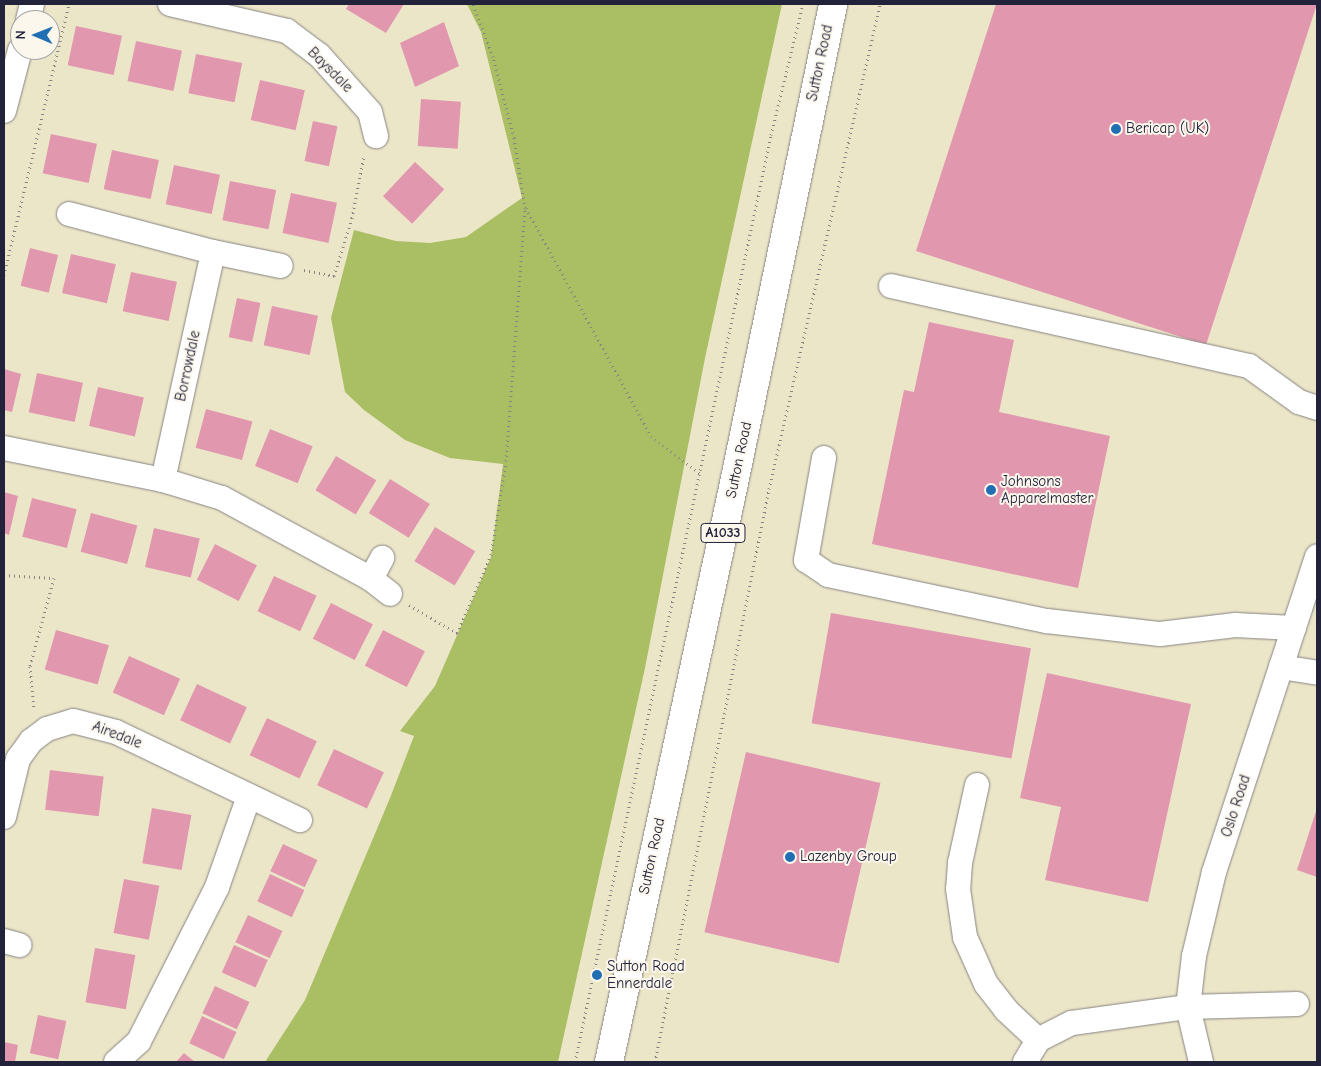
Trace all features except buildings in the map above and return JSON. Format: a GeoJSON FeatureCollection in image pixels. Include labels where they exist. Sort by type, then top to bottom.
{"type":"FeatureCollection","features":[{"type":"Feature","properties":{"kind":"highway","name":"Sutton Road"},"geometry":{"type":"LineString","coordinates":[[609,1062],[733,488],[833,4]]}},
{"type":"Feature","properties":{"kind":"street","name":"Baysdale"},"geometry":{"type":"LineString","coordinates":[[170,4],[287,31],[319,55],[379,109],[376,136]]}},
{"type":"Feature","properties":{"kind":"street"},"geometry":{"type":"LineString","coordinates":[[4,111],[17,60]]}},
{"type":"Feature","properties":{"kind":"street"},"geometry":{"type":"LineString","coordinates":[[69,214],[214,252],[281,266]]}},
{"type":"Feature","properties":{"kind":"street","name":"Borrowdale"},"geometry":{"type":"LineString","coordinates":[[164,480],[214,252]]}},
{"type":"Feature","properties":{"kind":"street"},"geometry":{"type":"LineString","coordinates":[[891,286],[1249,366],[1299,402],[1317,408]]}},
{"type":"Feature","properties":{"kind":"street"},"geometry":{"type":"LineString","coordinates":[[4,448],[164,480],[222,498],[376,569],[390,594]]}},
{"type":"Feature","properties":{"kind":"street"},"geometry":{"type":"LineString","coordinates":[[824,458],[806,560],[828,575],[1048,621],[1160,634],[1235,625],[1294,628]]}},
{"type":"Feature","properties":{"kind":"street","name":"Oslo Road"},"geometry":{"type":"LineString","coordinates":[[1201,1062],[1188,1007],[1194,956],[1214,872],[1317,556]]}},
{"type":"Feature","properties":{"kind":"street"},"geometry":{"type":"LineString","coordinates":[[1281,667],[1317,673]]}},
{"type":"Feature","properties":{"kind":"street","name":"Airedale"},"geometry":{"type":"LineString","coordinates":[[4,817],[18,759],[31,741],[47,729],[73,721],[94,725],[166,755],[300,820]]}},
{"type":"Feature","properties":{"kind":"street"},"geometry":{"type":"LineString","coordinates":[[977,785],[960,863],[958,889],[964,936],[986,984],[1006,1010],[1038,1040]]}},
{"type":"Feature","properties":{"kind":"street"},"geometry":{"type":"LineString","coordinates":[[116,1062],[139,1041],[213,895],[249,796]]}},
{"type":"Feature","properties":{"kind":"street"},"geometry":{"type":"LineString","coordinates":[[1025,1062],[1038,1040],[1072,1023],[1188,1007],[1297,1004]]}},
{"type":"Feature","properties":{"kind":"path"},"geometry":{"type":"LineString","coordinates":[[4,275],[69,4]]}},
{"type":"Feature","properties":{"kind":"path"},"geometry":{"type":"LineString","coordinates":[[390,594],[457,633],[491,555],[506,461],[525,208],[514,138],[493,57],[473,4]]}},
{"type":"Feature","properties":{"kind":"path"},"geometry":{"type":"LineString","coordinates":[[575,1062],[701,474],[771,135],[803,4]]}},
{"type":"Feature","properties":{"kind":"path"},"geometry":{"type":"LineString","coordinates":[[655,1062],[768,489],[880,4]]}},
{"type":"Feature","properties":{"kind":"path"},"geometry":{"type":"LineString","coordinates":[[281,266],[334,276],[352,218],[365,151],[376,136]]}},
{"type":"Feature","properties":{"kind":"path"},"geometry":{"type":"LineString","coordinates":[[525,208],[651,436],[701,474]]}},
{"type":"Feature","properties":{"kind":"path"},"geometry":{"type":"LineString","coordinates":[[4,575],[54,578],[30,666],[35,714],[47,729]]}},
{"type":"Feature","properties":{"kind":"green space"},"geometry":{"type":"Polygon","coordinates":[[[467,4],[782,4],[705,358],[645,668],[558,1062],[265,1062],[305,1000],[390,798],[414,736],[400,731],[435,686],[491,557],[503,464],[450,458],[405,440],[364,410],[345,392],[331,318],[354,230],[396,241],[430,243],[466,237],[522,198],[481,32],[467,4]]]}},
{"type":"Feature","properties":{"kind":"place","name":"Bericap (UK)"},"geometry":{"type":"Point","coordinates":[1116,129]}},
{"type":"Feature","properties":{"kind":"place","name":"Johnsons Apparelmaster"},"geometry":{"type":"Point","coordinates":[991,490]}},
{"type":"Feature","properties":{"kind":"place","name":"Lazenby Group"},"geometry":{"type":"Point","coordinates":[790,857]}},
{"type":"Feature","properties":{"kind":"place","name":"Sutton Road Ennerdale"},"geometry":{"type":"Point","coordinates":[597,975]}}]}
